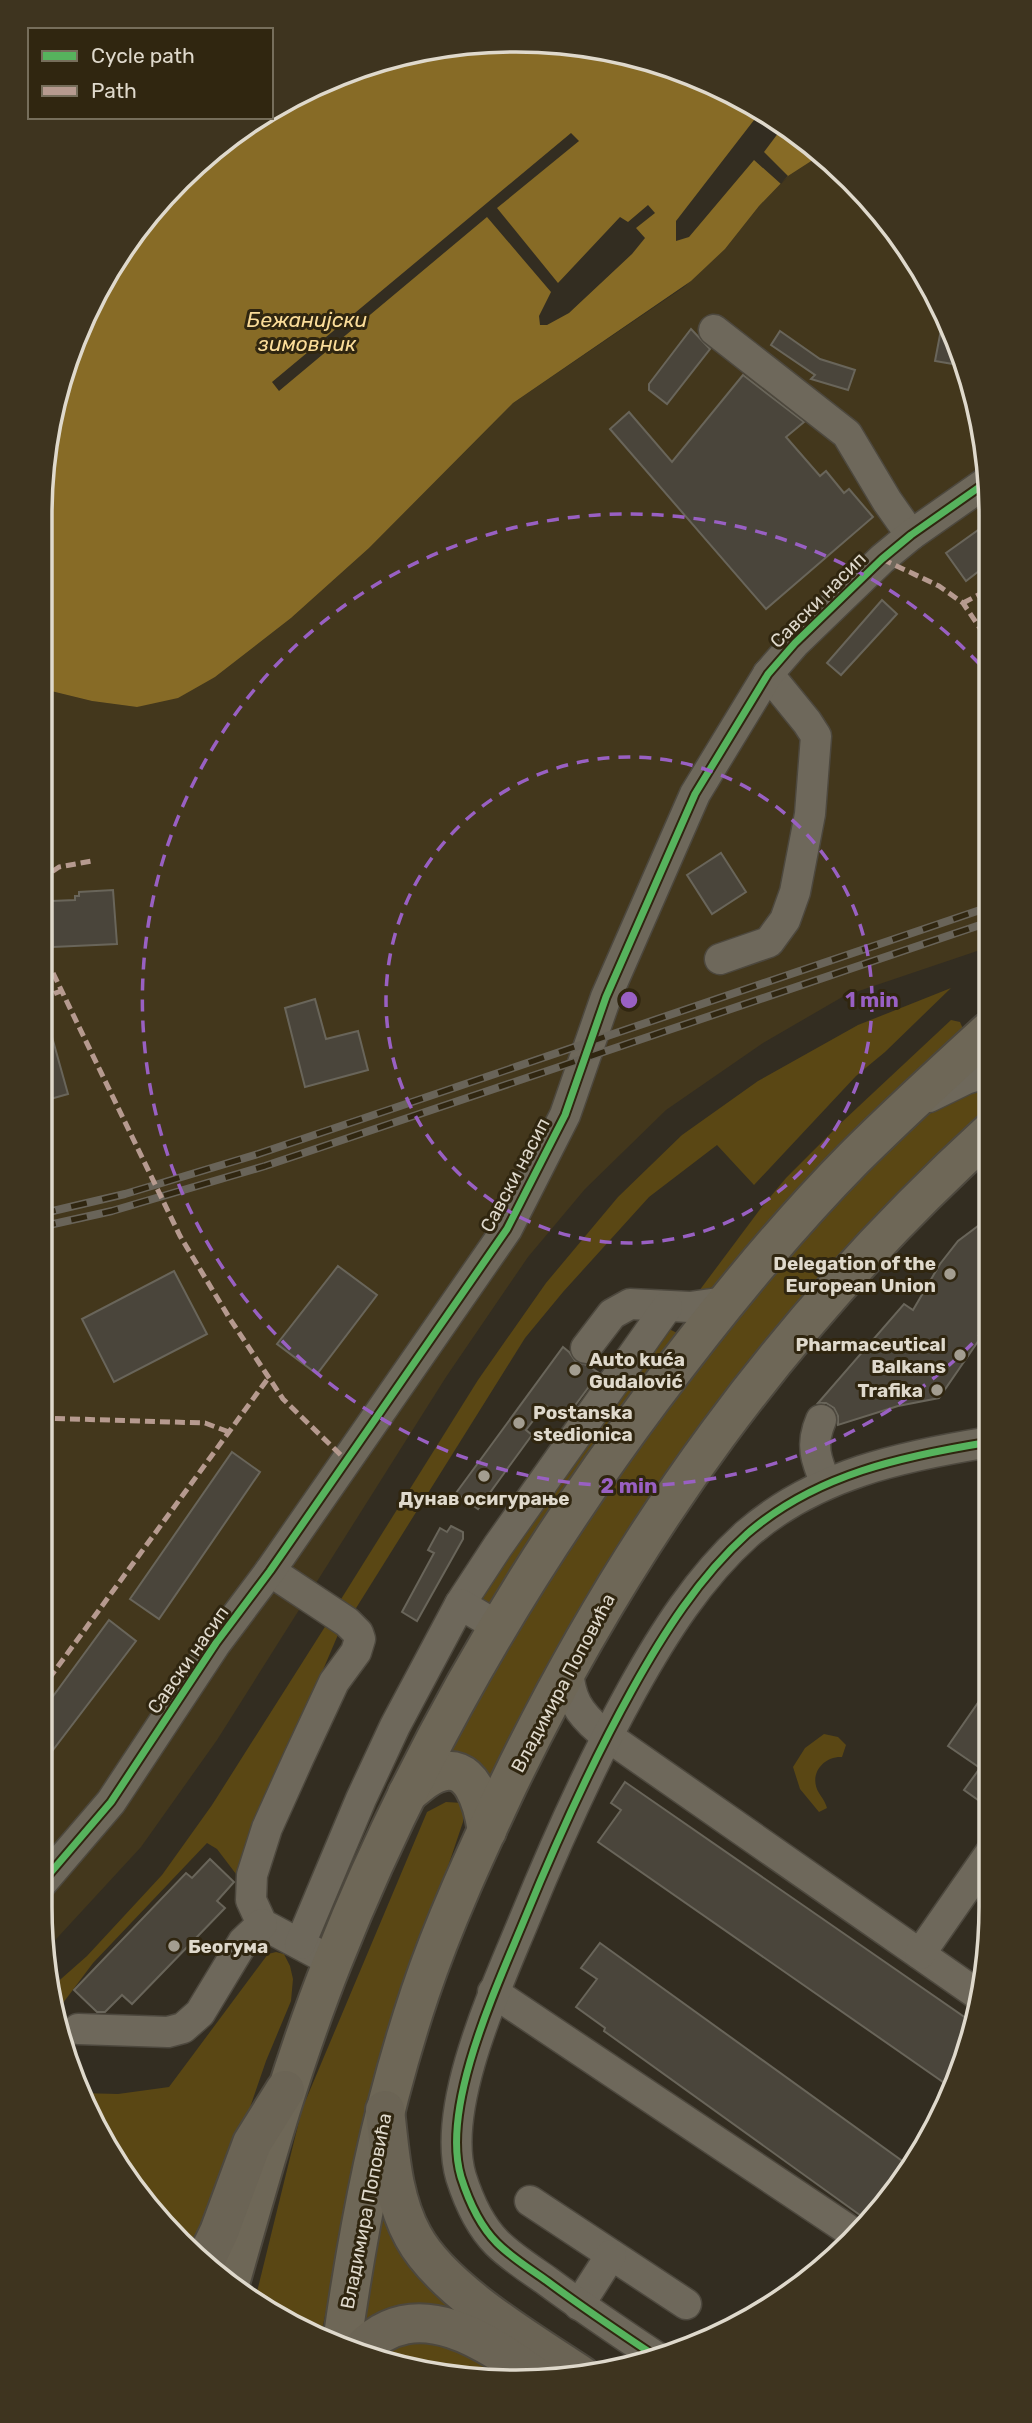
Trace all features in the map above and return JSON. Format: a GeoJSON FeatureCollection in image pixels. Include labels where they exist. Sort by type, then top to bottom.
{"type":"FeatureCollection","features":[{"type":"Feature","properties":{"kind":"highway"},"geometry":{"type":"LineString","coordinates":[[209,2254],[252,2143],[285,2090]]}},
{"type":"Feature","properties":{"kind":"highway"},"geometry":{"type":"LineString","coordinates":[[385,2110],[396,2186],[404,2218],[419,2245],[450,2281],[570,2368]]}},
{"type":"Feature","properties":{"kind":"highway"},"geometry":{"type":"LineString","coordinates":[[366,2346],[378,2335],[395,2327],[414,2323],[435,2324],[475,2338],[526,2370]]}},
{"type":"Feature","properties":{"kind":"main road"},"geometry":{"type":"LineString","coordinates":[[233,2274],[285,2090],[333,1962],[407,1794],[457,1696],[497,1626],[619,1443],[725,1302],[810,1204],[979,1040]]}},
{"type":"Feature","properties":{"kind":"main road","name":"Владимира Поповића"},"geometry":{"type":"LineString","coordinates":[[343,2337],[369,2177],[385,2110],[421,1991],[486,1831],[568,1669],[621,1575],[724,1424],[825,1299],[935,1181],[979,1142]]}},
{"type":"Feature","properties":{"kind":"main road"},"geometry":{"type":"LineString","coordinates":[[935,1181],[979,1159]]}},
{"type":"Feature","properties":{"kind":"main road"},"geometry":{"type":"LineString","coordinates":[[407,1794],[435,1774],[449,1771],[460,1773],[472,1783],[479,1794],[486,1831]]}},
{"type":"Feature","properties":{"kind":"street"},"geometry":{"type":"LineString","coordinates":[[714,330],[847,434],[911,535]]}},
{"type":"Feature","properties":{"kind":"street","name":"Савски насип"},"geometry":{"type":"LineString","coordinates":[[52,1871],[111,1802],[216,1643],[270,1572],[507,1229],[565,1115],[606,997],[695,794],[768,674],[825,613],[911,535],[979,487]]}},
{"type":"Feature","properties":{"kind":"street"},"geometry":{"type":"LineString","coordinates":[[720,960],[769,942],[785,920],[795,892],[810,814],[816,736],[768,674]]}},
{"type":"Feature","properties":{"kind":"street"},"geometry":{"type":"LineString","coordinates":[[903,1111],[979,1075]]}},
{"type":"Feature","properties":{"kind":"street"},"geometry":{"type":"LineString","coordinates":[[586,1348],[612,1314],[624,1306],[639,1304],[690,1307],[725,1302]]}},
{"type":"Feature","properties":{"kind":"street"},"geometry":{"type":"LineString","coordinates":[[300,1944],[360,1800],[395,1726],[460,1604],[667,1307]]}},
{"type":"Feature","properties":{"kind":"street"},"geometry":{"type":"LineString","coordinates":[[821,1420],[814,1441],[814,1453],[817,1466],[827,1483]]}},
{"type":"Feature","properties":{"kind":"street"},"geometry":{"type":"LineString","coordinates":[[648,2351],[579,2305],[496,2242],[482,2223],[461,2177],[456,2142],[463,2086],[494,1992],[603,1733],[664,1635],[717,1563],[748,1533],[775,1513],[827,1483],[890,1461],[979,1444]]}},
{"type":"Feature","properties":{"kind":"street"},"geometry":{"type":"LineString","coordinates":[[270,1572],[347,1622],[360,1639],[356,1653],[334,1682],[299,1757],[256,1857],[252,1875],[251,1900],[262,1924],[333,1962]]}},
{"type":"Feature","properties":{"kind":"street"},"geometry":{"type":"LineString","coordinates":[[460,1604],[497,1626]]}},
{"type":"Feature","properties":{"kind":"street"},"geometry":{"type":"LineString","coordinates":[[568,1669],[572,1696],[581,1714],[603,1733],[972,1991]]}},
{"type":"Feature","properties":{"kind":"street"},"geometry":{"type":"LineString","coordinates":[[527,1747],[545,1734],[566,1727],[582,1727],[603,1733]]}},
{"type":"Feature","properties":{"kind":"street"},"geometry":{"type":"LineString","coordinates":[[920,1954],[979,1869]]}},
{"type":"Feature","properties":{"kind":"street"},"geometry":{"type":"LineString","coordinates":[[78,2029],[168,2032],[183,2028],[200,2013],[243,1942],[262,1924]]}},
{"type":"Feature","properties":{"kind":"street"},"geometry":{"type":"LineString","coordinates":[[494,1992],[849,2230]]}},
{"type":"Feature","properties":{"kind":"street"},"geometry":{"type":"LineString","coordinates":[[530,2201],[686,2304]]}},
{"type":"Feature","properties":{"kind":"street"},"geometry":{"type":"LineString","coordinates":[[579,2305],[611,2255]]}},
{"type":"Feature","properties":{"kind":"shaded area"},"geometry":{"type":"Polygon","coordinates":[[[813,160],[844,188],[884,234],[932,311],[964,396],[979,486],[979,950],[844,996],[763,1043],[666,1110],[585,1189],[528,1257],[446,1377],[217,1740],[141,1847],[53,1942],[52,691],[92,701],[137,707],[215,677],[291,618],[369,548],[513,403],[684,287],[725,249],[759,206],[788,176],[813,160]]]}},
{"type":"Feature","properties":{"kind":"shaded area"},"geometry":{"type":"Polygon","coordinates":[[[951,988],[885,1052],[856,1076],[754,1185],[717,1145],[649,1197],[525,1338],[353,1613],[338,1604],[478,1380],[546,1283],[618,1197],[682,1135],[758,1081],[858,1025],[951,988]]]}},
{"type":"Feature","properties":{"kind":"shaded area"},"geometry":{"type":"Polygon","coordinates":[[[951,1020],[960,1022],[964,1031],[716,1290],[699,1291],[786,1178],[951,1020]]]}},
{"type":"Feature","properties":{"kind":"shaded area"},"geometry":{"type":"Polygon","coordinates":[[[979,1086],[979,1118],[923,1171],[491,1780],[441,1763],[549,1574],[682,1383],[821,1215],[917,1120],[941,1103],[979,1086]]]}},
{"type":"Feature","properties":{"kind":"shaded area"},"geometry":{"type":"Polygon","coordinates":[[[665,1327],[679,1334],[491,1605],[479,1598],[665,1327]]]}},
{"type":"Feature","properties":{"kind":"shaded area"},"geometry":{"type":"Polygon","coordinates":[[[328,1622],[340,1630],[236,1874],[217,1849],[207,1843],[93,1963],[63,2004],[58,1981],[87,1956],[162,1875],[212,1805],[328,1622]]]}},
{"type":"Feature","properties":{"kind":"shaded area"},"geometry":{"type":"Polygon","coordinates":[[[824,1734],[838,1737],[846,1745],[842,1757],[823,1763],[816,1773],[816,1786],[827,1808],[819,1812],[800,1789],[793,1767],[805,1748],[824,1734]]]}},
{"type":"Feature","properties":{"kind":"shaded area"},"geometry":{"type":"Polygon","coordinates":[[[446,1802],[463,1803],[463,1822],[371,2094],[322,2328],[257,2291],[302,2109],[427,1812],[446,1802]]]}},
{"type":"Feature","properties":{"kind":"shaded area"},"geometry":{"type":"Polygon","coordinates":[[[268,1954],[284,1954],[290,1966],[293,1979],[291,2001],[266,2061],[225,2180],[197,2243],[168,2213],[131,2165],[92,2093],[118,2094],[169,2087],[268,1954]]]}},
{"type":"Feature","properties":{"kind":"shaded area"},"geometry":{"type":"Polygon","coordinates":[[[384,2192],[484,2331],[360,2333],[384,2192]]]}},
{"type":"Feature","properties":{"kind":"shaded area"},"geometry":{"type":"Polygon","coordinates":[[[432,2334],[494,2370],[426,2362],[382,2351],[432,2334]]]}},
{"type":"Feature","properties":{"kind":"water","name":"Бежанијски зимовник"},"geometry":{"type":"Polygon","coordinates":[[[516,52],[606,61],[665,77],[721,100],[748,115],[813,160],[788,176],[759,206],[725,249],[691,281],[513,403],[369,548],[291,618],[215,677],[178,698],[137,707],[92,701],[52,691],[53,486],[68,396],[100,311],[131,258],[188,188],[234,148],[311,100],[367,77],[426,61],[516,52]]]}},
{"type":"Feature","properties":{"kind":"pier"},"geometry":{"type":"Polygon","coordinates":[[[755,119],[778,134],[764,152],[788,176],[781,184],[754,160],[689,237],[676,241],[676,221],[755,119]]]}},
{"type":"Feature","properties":{"kind":"pier"},"geometry":{"type":"Polygon","coordinates":[[[571,133],[579,141],[497,208],[558,283],[620,217],[628,222],[648,205],[655,213],[636,228],[645,238],[632,254],[569,313],[547,325],[540,325],[539,316],[551,292],[487,217],[279,391],[272,382],[571,133]]]}},
{"type":"Feature","properties":{"kind":"building"},"geometry":{"type":"Polygon","coordinates":[[[691,329],[710,349],[667,404],[649,390],[649,384],[691,329]]]}},
{"type":"Feature","properties":{"kind":"building"},"geometry":{"type":"Polygon","coordinates":[[[780,331],[820,359],[855,370],[848,390],[811,379],[815,375],[771,345],[780,331]]]}},
{"type":"Feature","properties":{"kind":"building"},"geometry":{"type":"Polygon","coordinates":[[[941,331],[953,363],[935,361],[941,331]]]}},
{"type":"Feature","properties":{"kind":"building"},"geometry":{"type":"Polygon","coordinates":[[[743,375],[804,422],[786,437],[820,476],[826,471],[844,493],[849,489],[873,517],[766,609],[610,429],[629,412],[672,462],[743,375]]]}},
{"type":"Feature","properties":{"kind":"building"},"geometry":{"type":"Polygon","coordinates":[[[979,529],[979,571],[966,581],[946,553],[979,529]]]}},
{"type":"Feature","properties":{"kind":"building"},"geometry":{"type":"Polygon","coordinates":[[[882,600],[897,614],[841,675],[827,663],[882,600]]]}},
{"type":"Feature","properties":{"kind":"building"},"geometry":{"type":"Polygon","coordinates":[[[721,853],[746,892],[712,914],[687,875],[721,853]]]}},
{"type":"Feature","properties":{"kind":"building"},"geometry":{"type":"Polygon","coordinates":[[[113,890],[117,944],[53,947],[52,901],[75,900],[79,892],[113,890]]]}},
{"type":"Feature","properties":{"kind":"building"},"geometry":{"type":"Polygon","coordinates":[[[315,999],[326,1039],[358,1031],[368,1070],[305,1087],[285,1008],[315,999]]]}},
{"type":"Feature","properties":{"kind":"building"},"geometry":{"type":"Polygon","coordinates":[[[52,1037],[68,1094],[52,1099],[52,1037]]]}},
{"type":"Feature","properties":{"kind":"building"},"geometry":{"type":"Polygon","coordinates":[[[979,1225],[979,1340],[939,1398],[898,1406],[838,1425],[834,1408],[826,1403],[818,1403],[904,1304],[913,1310],[940,1264],[958,1241],[979,1225]]]}},
{"type":"Feature","properties":{"kind":"building"},"geometry":{"type":"Polygon","coordinates":[[[338,1266],[377,1295],[317,1374],[277,1344],[338,1266]]]}},
{"type":"Feature","properties":{"kind":"building"},"geometry":{"type":"Polygon","coordinates":[[[174,1271],[207,1334],[114,1382],[82,1319],[174,1271]]]}},
{"type":"Feature","properties":{"kind":"building"},"geometry":{"type":"Polygon","coordinates":[[[563,1347],[576,1362],[599,1373],[565,1419],[545,1405],[526,1430],[532,1435],[478,1509],[456,1493],[563,1347]]]}},
{"type":"Feature","properties":{"kind":"building"},"geometry":{"type":"Polygon","coordinates":[[[232,1452],[260,1472],[159,1619],[130,1599],[232,1452]]]}},
{"type":"Feature","properties":{"kind":"building"},"geometry":{"type":"Polygon","coordinates":[[[451,1526],[463,1532],[463,1539],[417,1621],[402,1612],[434,1553],[428,1550],[440,1528],[447,1532],[451,1526]]]}},
{"type":"Feature","properties":{"kind":"building"},"geometry":{"type":"Polygon","coordinates":[[[109,1620],[136,1641],[52,1751],[52,1698],[109,1620]]]}},
{"type":"Feature","properties":{"kind":"building"},"geometry":{"type":"Polygon","coordinates":[[[979,1701],[979,1767],[948,1746],[979,1701]]]}},
{"type":"Feature","properties":{"kind":"building"},"geometry":{"type":"Polygon","coordinates":[[[979,1769],[979,1801],[964,1790],[979,1769]]]}},
{"type":"Feature","properties":{"kind":"building"},"geometry":{"type":"Polygon","coordinates":[[[625,1782],[966,2018],[944,2083],[598,1842],[621,1810],[611,1803],[625,1782]]]}},
{"type":"Feature","properties":{"kind":"building"},"geometry":{"type":"Polygon","coordinates":[[[210,1859],[234,1882],[217,1901],[225,1908],[132,2004],[122,1995],[105,2012],[97,2012],[74,1990],[186,1873],[192,1878],[210,1859]]]}},
{"type":"Feature","properties":{"kind":"building"},"geometry":{"type":"Polygon","coordinates":[[[600,1943],[903,2162],[861,2216],[604,2031],[605,2028],[576,2007],[597,1979],[581,1968],[600,1943]]]}},
{"type":"Feature","properties":{"kind":"railway"},"geometry":{"type":"LineString","coordinates":[[52,1211],[125,1194],[258,1154],[979,910]]}},
{"type":"Feature","properties":{"kind":"railway"},"geometry":{"type":"LineString","coordinates":[[52,1224],[112,1211],[265,1166],[979,925]]}},
{"type":"Feature","properties":{"kind":"marked path"},"geometry":{"type":"LineString","coordinates":[[882,559],[939,586],[963,603],[979,627]]}},
{"type":"Feature","properties":{"kind":"marked path"},"geometry":{"type":"LineString","coordinates":[[963,603],[979,595]]}},
{"type":"Feature","properties":{"kind":"marked path"},"geometry":{"type":"LineString","coordinates":[[52,872],[59,867],[92,861]]}},
{"type":"Feature","properties":{"kind":"marked path"},"geometry":{"type":"LineString","coordinates":[[52,971],[180,1236],[283,1399],[347,1461]]}},
{"type":"Feature","properties":{"kind":"marked path"},"geometry":{"type":"LineString","coordinates":[[52,994],[61,991]]}},
{"type":"Feature","properties":{"kind":"marked path"},"geometry":{"type":"LineString","coordinates":[[52,1675],[269,1377]]}},
{"type":"Feature","properties":{"kind":"marked path"},"geometry":{"type":"LineString","coordinates":[[52,1418],[205,1423],[229,1432]]}},
{"type":"Feature","properties":{"kind":"cycle path"},"geometry":{"type":"LineString","coordinates":[[52,1871],[111,1802],[216,1643],[270,1571],[507,1229],[565,1115],[606,997],[695,794],[768,674],[795,643],[882,559],[979,487]]}},
{"type":"Feature","properties":{"kind":"cycle path"},"geometry":{"type":"LineString","coordinates":[[648,2351],[508,2253],[485,2229],[475,2212],[461,2177],[457,2148],[458,2116],[465,2081],[487,2010],[549,1860],[602,1746],[656,1648],[713,1569],[747,1534],[774,1513],[831,1482],[893,1461],[979,1444]]}},
{"type":"Feature","properties":{"kind":"place","name":"Delegation of the European Union"},"geometry":{"type":"Point","coordinates":[950,1274]}},
{"type":"Feature","properties":{"kind":"place","name":"Pharmaceutical Balkans"},"geometry":{"type":"Point","coordinates":[960,1355]}},
{"type":"Feature","properties":{"kind":"place","name":"Auto kuća Gudalović"},"geometry":{"type":"Point","coordinates":[575,1370]}},
{"type":"Feature","properties":{"kind":"place","name":"Trafika"},"geometry":{"type":"Point","coordinates":[937,1390]}},
{"type":"Feature","properties":{"kind":"place","name":"Postanska stedionica"},"geometry":{"type":"Point","coordinates":[519,1423]}},
{"type":"Feature","properties":{"kind":"place","name":"Дунав осигурање"},"geometry":{"type":"Point","coordinates":[484,1476]}},
{"type":"Feature","properties":{"kind":"place","name":"Беогума"},"geometry":{"type":"Point","coordinates":[174,1946]}}]}
